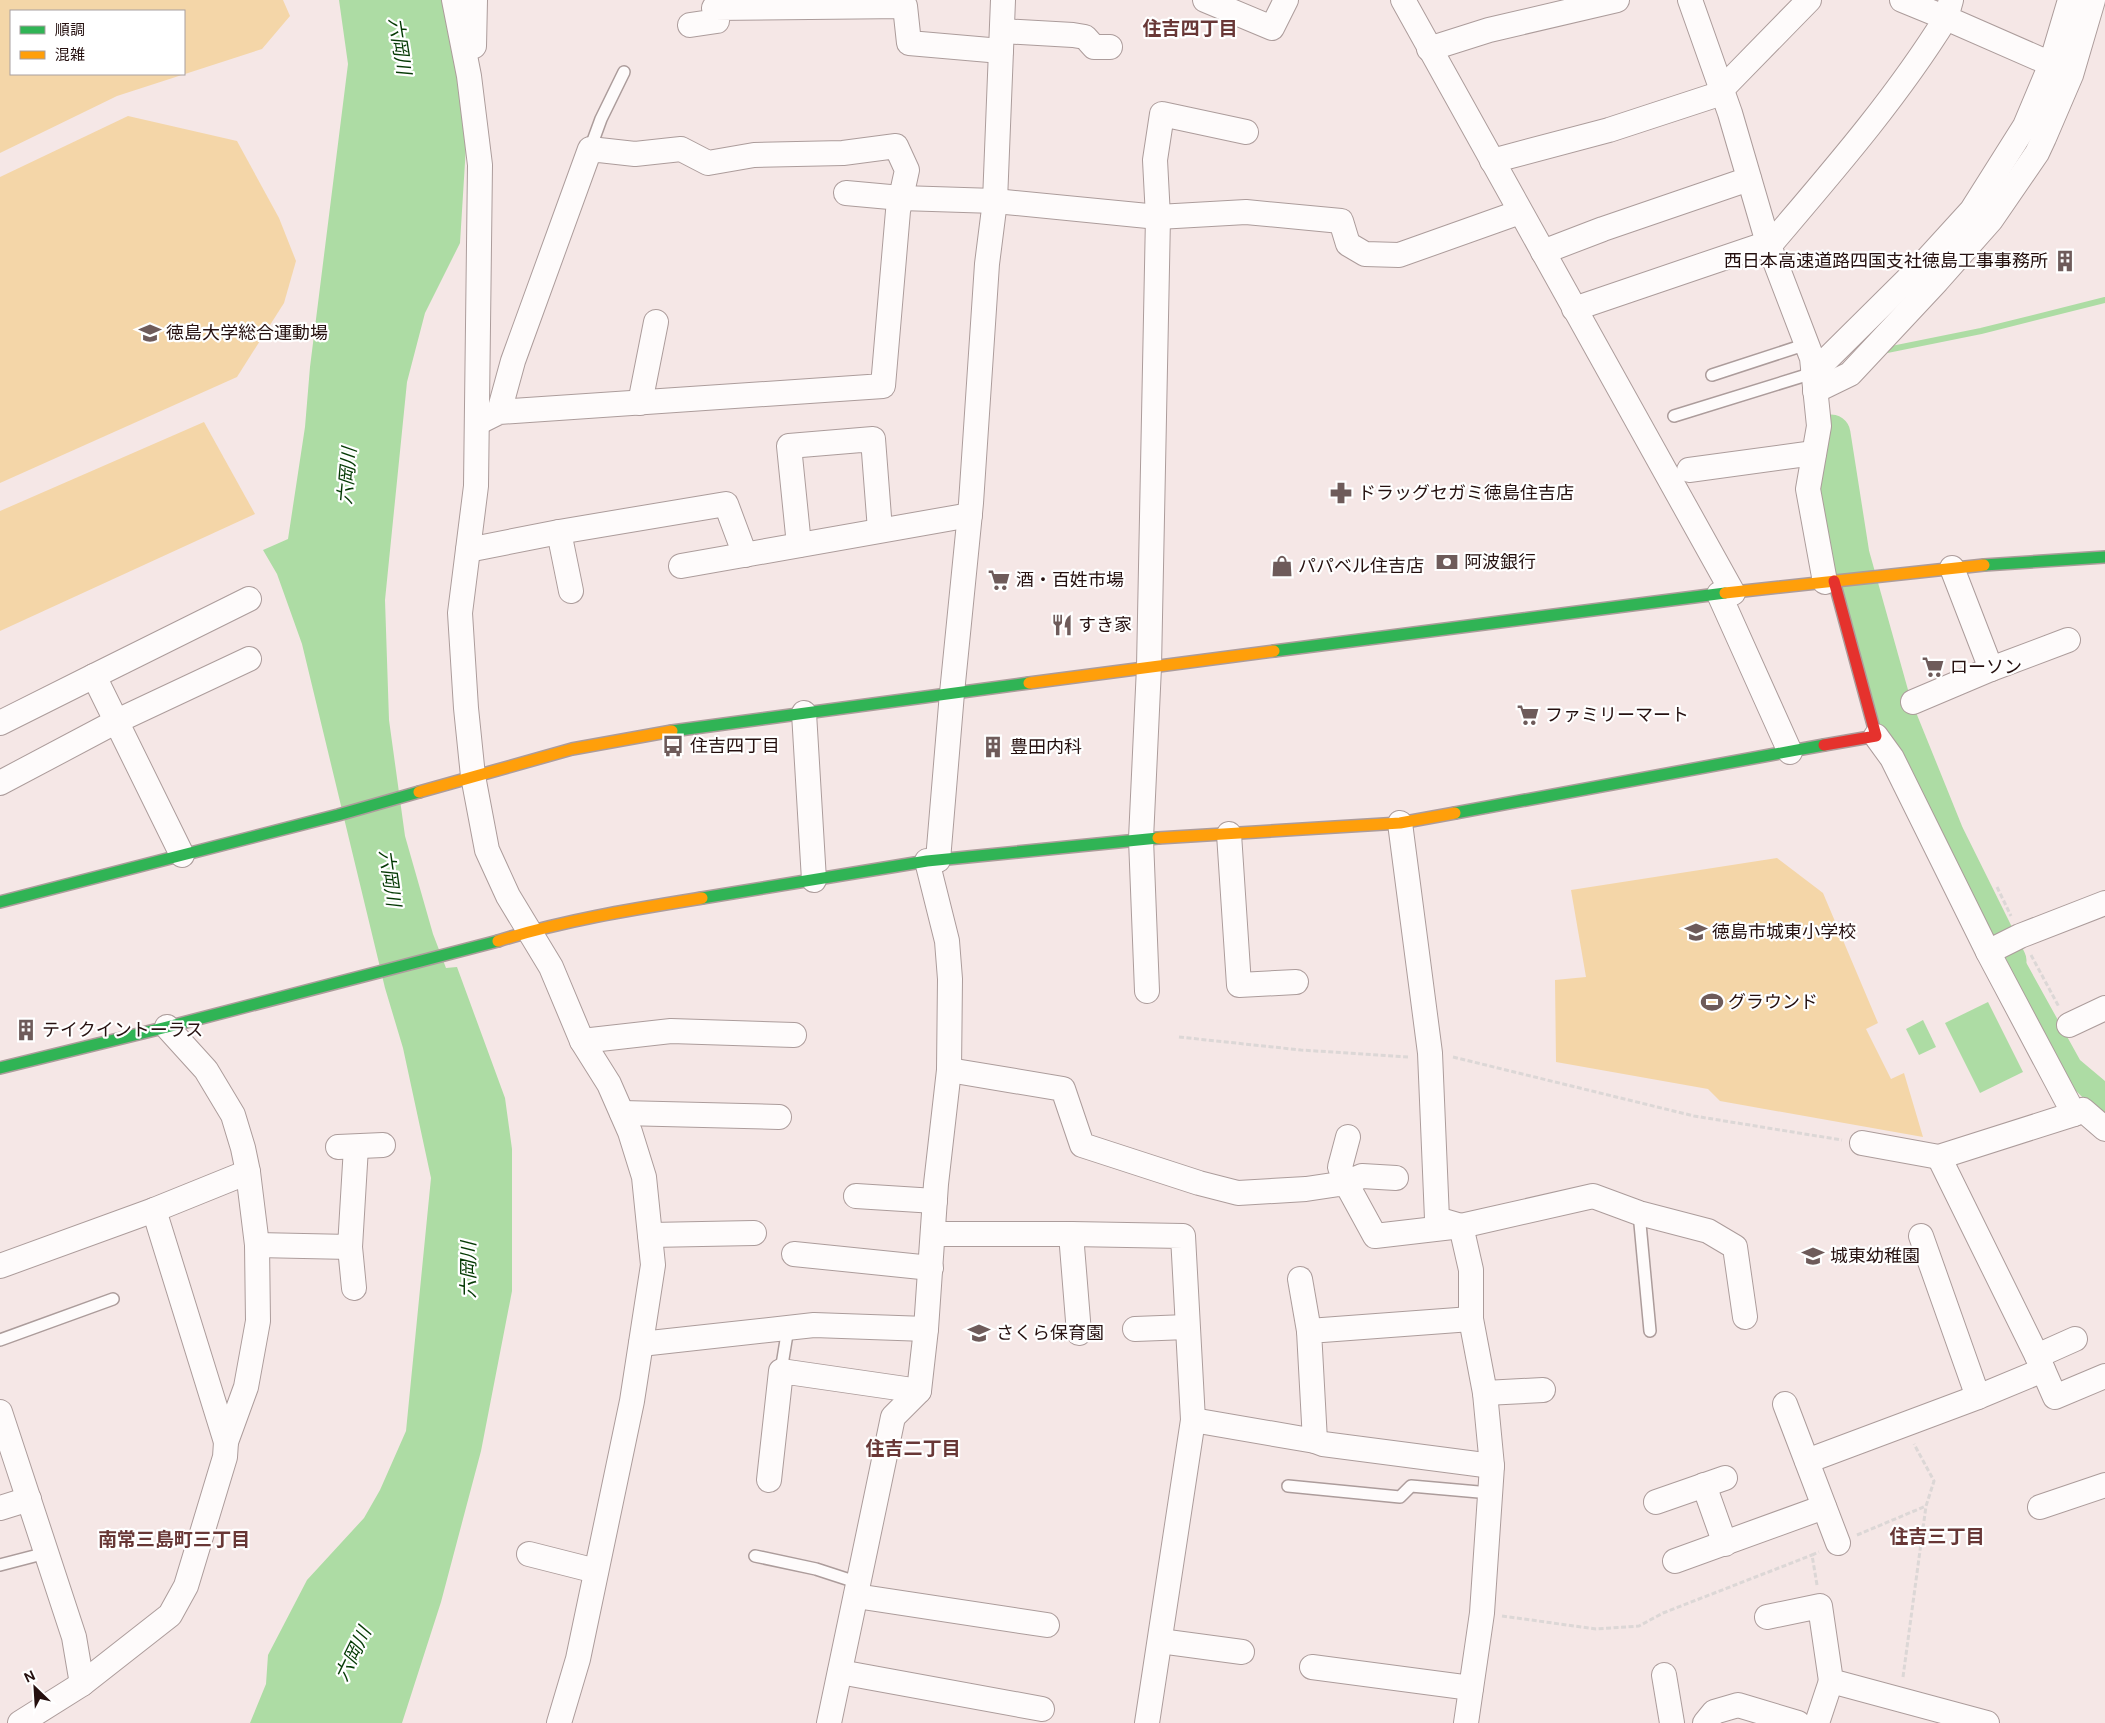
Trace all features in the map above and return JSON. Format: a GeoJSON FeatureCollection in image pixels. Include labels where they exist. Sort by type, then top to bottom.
{"type":"FeatureCollection","features":[{"type":"Feature","properties":{"kind":"street"},"geometry":{"type":"LineString","coordinates":[[454,0],[466,60],[480,165],[476,486],[460,613],[466,708],[474,776],[487,850],[508,896],[551,967],[582,1041],[609,1084],[630,1132],[644,1177],[653,1266],[632,1401],[578,1659],[559,1723]]}},
{"type":"Feature","properties":{"kind":"street"},"geometry":{"type":"LineString","coordinates":[[466,60],[474,50],[475,0]]}},
{"type":"Feature","properties":{"kind":"street"},"geometry":{"type":"LineString","coordinates":[[829,1723],[893,1417],[919,1391],[926,1329],[935,1201],[948,1070],[950,979],[947,941],[933,861],[970,515],[987,264],[995,201],[1003,0]]}},
{"type":"Feature","properties":{"kind":"street"},"geometry":{"type":"LineString","coordinates":[[1205,0],[1272,28],[1286,0]]}},
{"type":"Feature","properties":{"kind":"street"},"geometry":{"type":"LineString","coordinates":[[1403,0],[1574,309],[1726,594],[1790,752]]}},
{"type":"Feature","properties":{"kind":"street"},"geometry":{"type":"LineString","coordinates":[[1429,49],[1489,30],[1617,0]]}},
{"type":"Feature","properties":{"kind":"street"},"geometry":{"type":"LineString","coordinates":[[1690,0],[1722,91],[1769,244],[1812,358],[1819,426],[1808,489],[1830,582],[1876,736],[1892,758],[2074,1114]]}},
{"type":"Feature","properties":{"kind":"street"},"geometry":{"type":"LineString","coordinates":[[1492,161],[1609,130],[1722,91],[1809,0]]}},
{"type":"Feature","properties":{"kind":"street"},"geometry":{"type":"LineString","coordinates":[[1902,0],[1949,9],[2051,64]]}},
{"type":"Feature","properties":{"kind":"street"},"geometry":{"type":"LineString","coordinates":[[1814,382],[1972,210],[2025,126],[2051,64],[2070,0]]}},
{"type":"Feature","properties":{"kind":"street"},"geometry":{"type":"LineString","coordinates":[[1814,382],[1850,374],[1991,220],[2037,153],[2044,138],[2071,75],[2093,0]]}},
{"type":"Feature","properties":{"kind":"street"},"geometry":{"type":"LineString","coordinates":[[690,25],[717,22],[714,8],[905,6],[909,43],[1001,41],[1073,35],[1085,37],[1094,48],[1110,48]]}},
{"type":"Feature","properties":{"kind":"street"},"geometry":{"type":"LineString","coordinates":[[1574,309],[1769,244],[1865,132],[1928,47],[1949,9]]}},
{"type":"Feature","properties":{"kind":"street"},"geometry":{"type":"LineString","coordinates":[[1147,990],[1141,839],[1149,667],[1158,217],[1155,160],[1162,114],[1246,132]]}},
{"type":"Feature","properties":{"kind":"street"},"geometry":{"type":"LineString","coordinates":[[477,423],[500,412],[883,386],[901,198],[906,170],[896,146],[844,154],[754,155],[708,163],[682,149],[635,154],[590,149],[513,361],[500,412]]}},
{"type":"Feature","properties":{"kind":"street"},"geometry":{"type":"LineString","coordinates":[[1543,252],[1603,229],[1749,179]]}},
{"type":"Feature","properties":{"kind":"street"},"geometry":{"type":"LineString","coordinates":[[846,193],[901,198],[995,201],[1158,217],[1246,212],[1341,221],[1348,244],[1356,249],[1365,254],[1399,255],[1520,212]]}},
{"type":"Feature","properties":{"kind":"street"},"geometry":{"type":"LineString","coordinates":[[640,402],[656,322]]}},
{"type":"Feature","properties":{"kind":"street"},"geometry":{"type":"LineString","coordinates":[[799,545],[788,446],[873,439],[880,530]]}},
{"type":"Feature","properties":{"kind":"street"},"geometry":{"type":"LineString","coordinates":[[1689,470],[1814,453]]}},
{"type":"Feature","properties":{"kind":"street"},"geometry":{"type":"LineString","coordinates":[[468,550],[559,532],[726,504],[745,555]]}},
{"type":"Feature","properties":{"kind":"street"},"geometry":{"type":"LineString","coordinates":[[681,566],[970,515]]}},
{"type":"Feature","properties":{"kind":"street"},"geometry":{"type":"LineString","coordinates":[[559,532],[571,591]]}},
{"type":"Feature","properties":{"kind":"street"},"geometry":{"type":"LineString","coordinates":[[0,902],[338,815],[572,749],[641,735],[1149,667],[1726,594],[1952,568],[2105,557]]}},
{"type":"Feature","properties":{"kind":"street"},"geometry":{"type":"LineString","coordinates":[[1952,568],[1991,669]]}},
{"type":"Feature","properties":{"kind":"street"},"geometry":{"type":"LineString","coordinates":[[0,723],[249,599]]}},
{"type":"Feature","properties":{"kind":"street"},"geometry":{"type":"LineString","coordinates":[[1913,702],[1991,669],[2068,640]]}},
{"type":"Feature","properties":{"kind":"street"},"geometry":{"type":"LineString","coordinates":[[0,783],[117,720],[249,659]]}},
{"type":"Feature","properties":{"kind":"street"},"geometry":{"type":"LineString","coordinates":[[94,676],[182,855]]}},
{"type":"Feature","properties":{"kind":"street"},"geometry":{"type":"LineString","coordinates":[[804,713],[814,880]]}},
{"type":"Feature","properties":{"kind":"street"},"geometry":{"type":"LineString","coordinates":[[0,1068],[167,1027],[530,931],[618,912],[933,861],[1141,839],[1400,823],[1876,736]]}},
{"type":"Feature","properties":{"kind":"street"},"geometry":{"type":"LineString","coordinates":[[1400,823],[1430,1056],[1437,1219],[1461,1226]]}},
{"type":"Feature","properties":{"kind":"street"},"geometry":{"type":"LineString","coordinates":[[1229,834],[1238,985],[1296,982]]}},
{"type":"Feature","properties":{"kind":"street"},"geometry":{"type":"LineString","coordinates":[[1991,951],[2015,939],[2105,903]]}},
{"type":"Feature","properties":{"kind":"street"},"geometry":{"type":"LineString","coordinates":[[2069,1025],[2105,1008]]}},
{"type":"Feature","properties":{"kind":"street"},"geometry":{"type":"LineString","coordinates":[[20,1723],[82,1684],[170,1615],[186,1586],[225,1457],[226,1442],[246,1387],[258,1321],[257,1245],[244,1148],[232,1115],[206,1070],[167,1027]]}},
{"type":"Feature","properties":{"kind":"street"},"geometry":{"type":"LineString","coordinates":[[582,1041],[671,1031],[794,1036]]}},
{"type":"Feature","properties":{"kind":"street"},"geometry":{"type":"LineString","coordinates":[[948,1070],[1063,1089],[1082,1145],[1199,1183],[1238,1193],[1306,1189],[1346,1183],[1362,1176],[1396,1178]]}},
{"type":"Feature","properties":{"kind":"street"},"geometry":{"type":"LineString","coordinates":[[1862,1143],[1939,1157],[2083,1110],[2105,1129]]}},
{"type":"Feature","properties":{"kind":"street"},"geometry":{"type":"LineString","coordinates":[[622,1113],[779,1117]]}},
{"type":"Feature","properties":{"kind":"street"},"geometry":{"type":"LineString","coordinates":[[1348,1138],[1340,1167],[1346,1183],[1375,1236],[1461,1226],[1593,1196],[1639,1213],[1708,1231],[1734,1247],[1745,1317]]}},
{"type":"Feature","properties":{"kind":"street"},"geometry":{"type":"LineString","coordinates":[[354,1288],[350,1247],[347,1147],[383,1145]]}},
{"type":"Feature","properties":{"kind":"street"},"geometry":{"type":"LineString","coordinates":[[1939,1157],[2040,1363],[2054,1397],[2105,1376]]}},
{"type":"Feature","properties":{"kind":"street"},"geometry":{"type":"LineString","coordinates":[[0,1266],[154,1210],[248,1172]]}},
{"type":"Feature","properties":{"kind":"street"},"geometry":{"type":"LineString","coordinates":[[856,1196],[935,1201]]}},
{"type":"Feature","properties":{"kind":"street"},"geometry":{"type":"LineString","coordinates":[[154,1210],[226,1442]]}},
{"type":"Feature","properties":{"kind":"street"},"geometry":{"type":"LineString","coordinates":[[1461,1226],[1471,1270],[1471,1318],[1485,1393],[1492,1466],[1482,1613],[1466,1723]]}},
{"type":"Feature","properties":{"kind":"street"},"geometry":{"type":"LineString","coordinates":[[650,1235],[754,1233]]}},
{"type":"Feature","properties":{"kind":"street"},"geometry":{"type":"LineString","coordinates":[[934,1234],[1183,1236],[1193,1420],[1147,1723]]}},
{"type":"Feature","properties":{"kind":"street"},"geometry":{"type":"LineString","coordinates":[[1071,1234],[1079,1332]]}},
{"type":"Feature","properties":{"kind":"street"},"geometry":{"type":"LineString","coordinates":[[1921,1236],[1978,1397]]}},
{"type":"Feature","properties":{"kind":"street"},"geometry":{"type":"LineString","coordinates":[[257,1245],[350,1247]]}},
{"type":"Feature","properties":{"kind":"street"},"geometry":{"type":"LineString","coordinates":[[794,1254],[931,1268]]}},
{"type":"Feature","properties":{"kind":"street"},"geometry":{"type":"LineString","coordinates":[[1300,1279],[1309,1331],[1315,1441]]}},
{"type":"Feature","properties":{"kind":"street"},"geometry":{"type":"LineString","coordinates":[[1309,1331],[1471,1318]]}},
{"type":"Feature","properties":{"kind":"street"},"geometry":{"type":"LineString","coordinates":[[641,1344],[814,1325],[926,1329]]}},
{"type":"Feature","properties":{"kind":"street"},"geometry":{"type":"LineString","coordinates":[[1135,1329],[1187,1326]]}},
{"type":"Feature","properties":{"kind":"street"},"geometry":{"type":"LineString","coordinates":[[1807,1461],[1978,1397],[2040,1363],[2075,1339]]}},
{"type":"Feature","properties":{"kind":"street"},"geometry":{"type":"LineString","coordinates":[[769,1480],[781,1371],[919,1391]]}},
{"type":"Feature","properties":{"kind":"street"},"geometry":{"type":"LineString","coordinates":[[1485,1393],[1543,1390]]}},
{"type":"Feature","properties":{"kind":"street"},"geometry":{"type":"LineString","coordinates":[[1785,1404],[1838,1543]]}},
{"type":"Feature","properties":{"kind":"street"},"geometry":{"type":"LineString","coordinates":[[0,1412],[74,1637],[82,1684]]}},
{"type":"Feature","properties":{"kind":"street"},"geometry":{"type":"LineString","coordinates":[[1193,1420],[1323,1444],[1492,1466]]}},
{"type":"Feature","properties":{"kind":"street"},"geometry":{"type":"LineString","coordinates":[[1656,1502],[1714,1481],[1725,1544]]}},
{"type":"Feature","properties":{"kind":"street"},"geometry":{"type":"LineString","coordinates":[[2040,1507],[2105,1485]]}},
{"type":"Feature","properties":{"kind":"street"},"geometry":{"type":"LineString","coordinates":[[0,1508],[29,1499]]}},
{"type":"Feature","properties":{"kind":"street"},"geometry":{"type":"LineString","coordinates":[[1675,1561],[1824,1507]]}},
{"type":"Feature","properties":{"kind":"street"},"geometry":{"type":"LineString","coordinates":[[529,1554],[596,1571]]}},
{"type":"Feature","properties":{"kind":"street"},"geometry":{"type":"LineString","coordinates":[[858,1590],[1047,1625]]}},
{"type":"Feature","properties":{"kind":"street"},"geometry":{"type":"LineString","coordinates":[[1767,1617],[1820,1606],[1831,1681],[1817,1723]]}},
{"type":"Feature","properties":{"kind":"street"},"geometry":{"type":"LineString","coordinates":[[1160,1641],[1242,1652]]}},
{"type":"Feature","properties":{"kind":"street"},"geometry":{"type":"LineString","coordinates":[[1312,1667],[1471,1688]]}},
{"type":"Feature","properties":{"kind":"street"},"geometry":{"type":"LineString","coordinates":[[840,1672],[1042,1709]]}},
{"type":"Feature","properties":{"kind":"street"},"geometry":{"type":"LineString","coordinates":[[1664,1675],[1672,1723]]}},
{"type":"Feature","properties":{"kind":"street"},"geometry":{"type":"LineString","coordinates":[[1831,1681],[1900,1700],[1951,1718],[1987,1723]]}},
{"type":"Feature","properties":{"kind":"street"},"geometry":{"type":"LineString","coordinates":[[1705,1723],[1714,1712],[1738,1705],[1798,1723]]}},
{"type":"Feature","properties":{"kind":"lane"},"geometry":{"type":"LineString","coordinates":[[590,149],[601,119],[624,72]]}},
{"type":"Feature","properties":{"kind":"lane"},"geometry":{"type":"LineString","coordinates":[[1712,375],[1807,344]]}},
{"type":"Feature","properties":{"kind":"lane"},"geometry":{"type":"LineString","coordinates":[[1674,416],[1814,382]]}},
{"type":"Feature","properties":{"kind":"lane"},"geometry":{"type":"LineString","coordinates":[[1639,1213],[1650,1331]]}},
{"type":"Feature","properties":{"kind":"lane"},"geometry":{"type":"LineString","coordinates":[[0,1340],[113,1298]]}},
{"type":"Feature","properties":{"kind":"lane"},"geometry":{"type":"LineString","coordinates":[[781,1371],[788,1328]]}},
{"type":"Feature","properties":{"kind":"lane"},"geometry":{"type":"LineString","coordinates":[[1288,1486],[1400,1496],[1411,1486],[1490,1493]]}},
{"type":"Feature","properties":{"kind":"lane"},"geometry":{"type":"LineString","coordinates":[[0,1565],[46,1553]]}},
{"type":"Feature","properties":{"kind":"lane"},"geometry":{"type":"LineString","coordinates":[[755,1556],[816,1569],[858,1590]]}},
{"type":"Feature","properties":{"kind":"path"},"geometry":{"type":"LineString","coordinates":[[1179,1037],[1301,1050],[1449,1056],[1694,1116],[1862,1143]]}},
{"type":"Feature","properties":{"kind":"path"},"geometry":{"type":"LineString","coordinates":[[1900,1700],[1926,1506],[1934,1481],[1904,1426]]}},
{"type":"Feature","properties":{"kind":"path"},"geometry":{"type":"LineString","coordinates":[[1482,1613],[1596,1629],[1638,1626],[1663,1613],[1812,1555],[1926,1506]]}},
{"type":"Feature","properties":{"kind":"path"},"geometry":{"type":"LineString","coordinates":[[1812,1555],[1820,1606]]}},
{"type":"Feature","properties":{"kind":"shaded area"},"geometry":{"type":"Polygon","coordinates":[[[0,0],[283,0],[290,16],[262,49],[185,74],[185,10],[10,10],[10,75],[182,75],[117,96],[0,153],[0,0]]]}},
{"type":"Feature","properties":{"kind":"shaded area"},"geometry":{"type":"Polygon","coordinates":[[[128,116],[237,141],[279,218],[296,261],[284,303],[237,377],[0,483],[0,177],[128,116]]]}},
{"type":"Feature","properties":{"kind":"shaded area"},"geometry":{"type":"Polygon","coordinates":[[[204,422],[255,514],[0,631],[0,511],[204,422]]]}},
{"type":"Feature","properties":{"kind":"shaded area","name":"グラウンド"},"geometry":{"type":"Polygon","coordinates":[[[1777,858],[1823,893],[1878,1023],[1866,1029],[1891,1079],[1904,1073],[1923,1137],[1720,1101],[1708,1089],[1556,1062],[1555,980],[1586,977],[1571,890],[1777,858]]]}},
{"type":"Feature","properties":{"kind":"water","name":"六岡川"},"geometry":{"type":"Polygon","coordinates":[[[339,0],[443,0],[467,130],[460,243],[425,313],[407,382],[385,600],[389,720],[405,836],[433,934],[446,968],[457,967],[505,1098],[512,1149],[512,1291],[481,1451],[441,1602],[402,1723],[250,1723],[266,1684],[268,1655],[307,1580],[364,1518],[380,1490],[406,1431],[431,1178],[403,1048],[385,988],[302,644],[277,574],[263,550],[288,539],[305,427],[310,367],[348,64],[339,0]]]}},
{"type":"Feature","properties":{"kind":"water"},"geometry":{"type":"Polygon","coordinates":[[[1996,908],[2080,1060],[2105,1081],[2105,1119],[2075,1090],[2051,1052],[1979,917],[1996,908]]]}},
{"type":"Feature","properties":{"kind":"water"},"geometry":{"type":"Polygon","coordinates":[[[1988,1002],[2023,1072],[1980,1093],[1945,1023],[1988,1002]]]}},
{"type":"Feature","properties":{"kind":"water"},"geometry":{"type":"Polygon","coordinates":[[[1923,1020],[1936,1047],[1919,1055],[1906,1029],[1923,1020]]]}},
{"type":"Feature","properties":{"kind":"waterway"},"geometry":{"type":"LineString","coordinates":[[1882,351],[1981,331],[2105,300]]}},
{"type":"Feature","properties":{"kind":"waterway"},"geometry":{"type":"LineString","coordinates":[[1831,434],[1850,555],[1892,705],[1945,836],[2007,961]]}},
{"type":"Feature","properties":{"kind":"traffic: fast"},"geometry":{"type":"LineString","coordinates":[[1984,565],[2105,557]]}},
{"type":"Feature","properties":{"kind":"traffic: fast"},"geometry":{"type":"LineString","coordinates":[[1274,651],[1725,593]]}},
{"type":"Feature","properties":{"kind":"traffic: fast"},"geometry":{"type":"LineString","coordinates":[[672,731],[1029,683]]}},
{"type":"Feature","properties":{"kind":"traffic: fast"},"geometry":{"type":"LineString","coordinates":[[1455,813],[1824,745]]}},
{"type":"Feature","properties":{"kind":"traffic: fast"},"geometry":{"type":"LineString","coordinates":[[0,902],[338,815],[419,792]]}},
{"type":"Feature","properties":{"kind":"traffic: fast"},"geometry":{"type":"LineString","coordinates":[[702,898],[927,861],[1158,838]]}},
{"type":"Feature","properties":{"kind":"traffic: fast"},"geometry":{"type":"LineString","coordinates":[[0,1068],[167,1027],[498,941]]}},
{"type":"Feature","properties":{"kind":"traffic: slow"},"geometry":{"type":"LineString","coordinates":[[1725,593],[1984,565]]}},
{"type":"Feature","properties":{"kind":"traffic: slow"},"geometry":{"type":"LineString","coordinates":[[1029,683],[1274,651]]}},
{"type":"Feature","properties":{"kind":"traffic: slow"},"geometry":{"type":"LineString","coordinates":[[419,792],[572,749],[672,731]]}},
{"type":"Feature","properties":{"kind":"traffic: slow"},"geometry":{"type":"LineString","coordinates":[[1158,838],[1400,823],[1455,813]]}},
{"type":"Feature","properties":{"kind":"traffic: slow"},"geometry":{"type":"LineString","coordinates":[[498,941],[574,921],[702,898]]}},
{"type":"Feature","properties":{"kind":"traffic: jam"},"geometry":{"type":"LineString","coordinates":[[1824,745],[1876,736],[1834,581]]}},
{"type":"Feature","properties":{"kind":"place","name":"西日本高速道路四国支社徳島工事事務所"},"geometry":{"type":"Point","coordinates":[2065,261]}},
{"type":"Feature","properties":{"kind":"place","name":"徳島大学総合運動場"},"geometry":{"type":"Point","coordinates":[150,333]}},
{"type":"Feature","properties":{"kind":"place","name":"ドラッグセガミ徳島住吉店"},"geometry":{"type":"Point","coordinates":[1341,493]}},
{"type":"Feature","properties":{"kind":"place","name":"阿波銀行"},"geometry":{"type":"Point","coordinates":[1447,562]}},
{"type":"Feature","properties":{"kind":"place","name":"パパベル住吉店"},"geometry":{"type":"Point","coordinates":[1282,566]}},
{"type":"Feature","properties":{"kind":"place","name":"酒・百姓市場"},"geometry":{"type":"Point","coordinates":[999,580]}},
{"type":"Feature","properties":{"kind":"place","name":"すき家"},"geometry":{"type":"Point","coordinates":[1062,625]}},
{"type":"Feature","properties":{"kind":"place","name":"ローソン"},"geometry":{"type":"Point","coordinates":[1933,667]}},
{"type":"Feature","properties":{"kind":"place","name":"ファミリーマート"},"geometry":{"type":"Point","coordinates":[1528,715]}},
{"type":"Feature","properties":{"kind":"place","name":"住吉四丁目"},"geometry":{"type":"Point","coordinates":[673,746]}},
{"type":"Feature","properties":{"kind":"place","name":"豊田内科"},"geometry":{"type":"Point","coordinates":[993,747]}},
{"type":"Feature","properties":{"kind":"place","name":"徳島市城東小学校"},"geometry":{"type":"Point","coordinates":[1696,932]}},
{"type":"Feature","properties":{"kind":"place","name":"グラウンド"},"geometry":{"type":"Point","coordinates":[1712,1002]}},
{"type":"Feature","properties":{"kind":"place","name":"テイクイントーラス"},"geometry":{"type":"Point","coordinates":[26,1030]}},
{"type":"Feature","properties":{"kind":"place","name":"城東幼稚園"},"geometry":{"type":"Point","coordinates":[1813,1256]}},
{"type":"Feature","properties":{"kind":"place","name":"さくら保育園"},"geometry":{"type":"Point","coordinates":[979,1333]}},
{"type":"Feature","properties":{"kind":"district","name":"住吉四丁目"},"geometry":{"type":"Point","coordinates":[1190,28]}},
{"type":"Feature","properties":{"kind":"district","name":"住吉二丁目"},"geometry":{"type":"Point","coordinates":[913,1448]}},
{"type":"Feature","properties":{"kind":"district","name":"住吉三丁目"},"geometry":{"type":"Point","coordinates":[1937,1536]}},
{"type":"Feature","properties":{"kind":"district","name":"南常三島町三丁目"},"geometry":{"type":"Point","coordinates":[174,1539]}}]}
